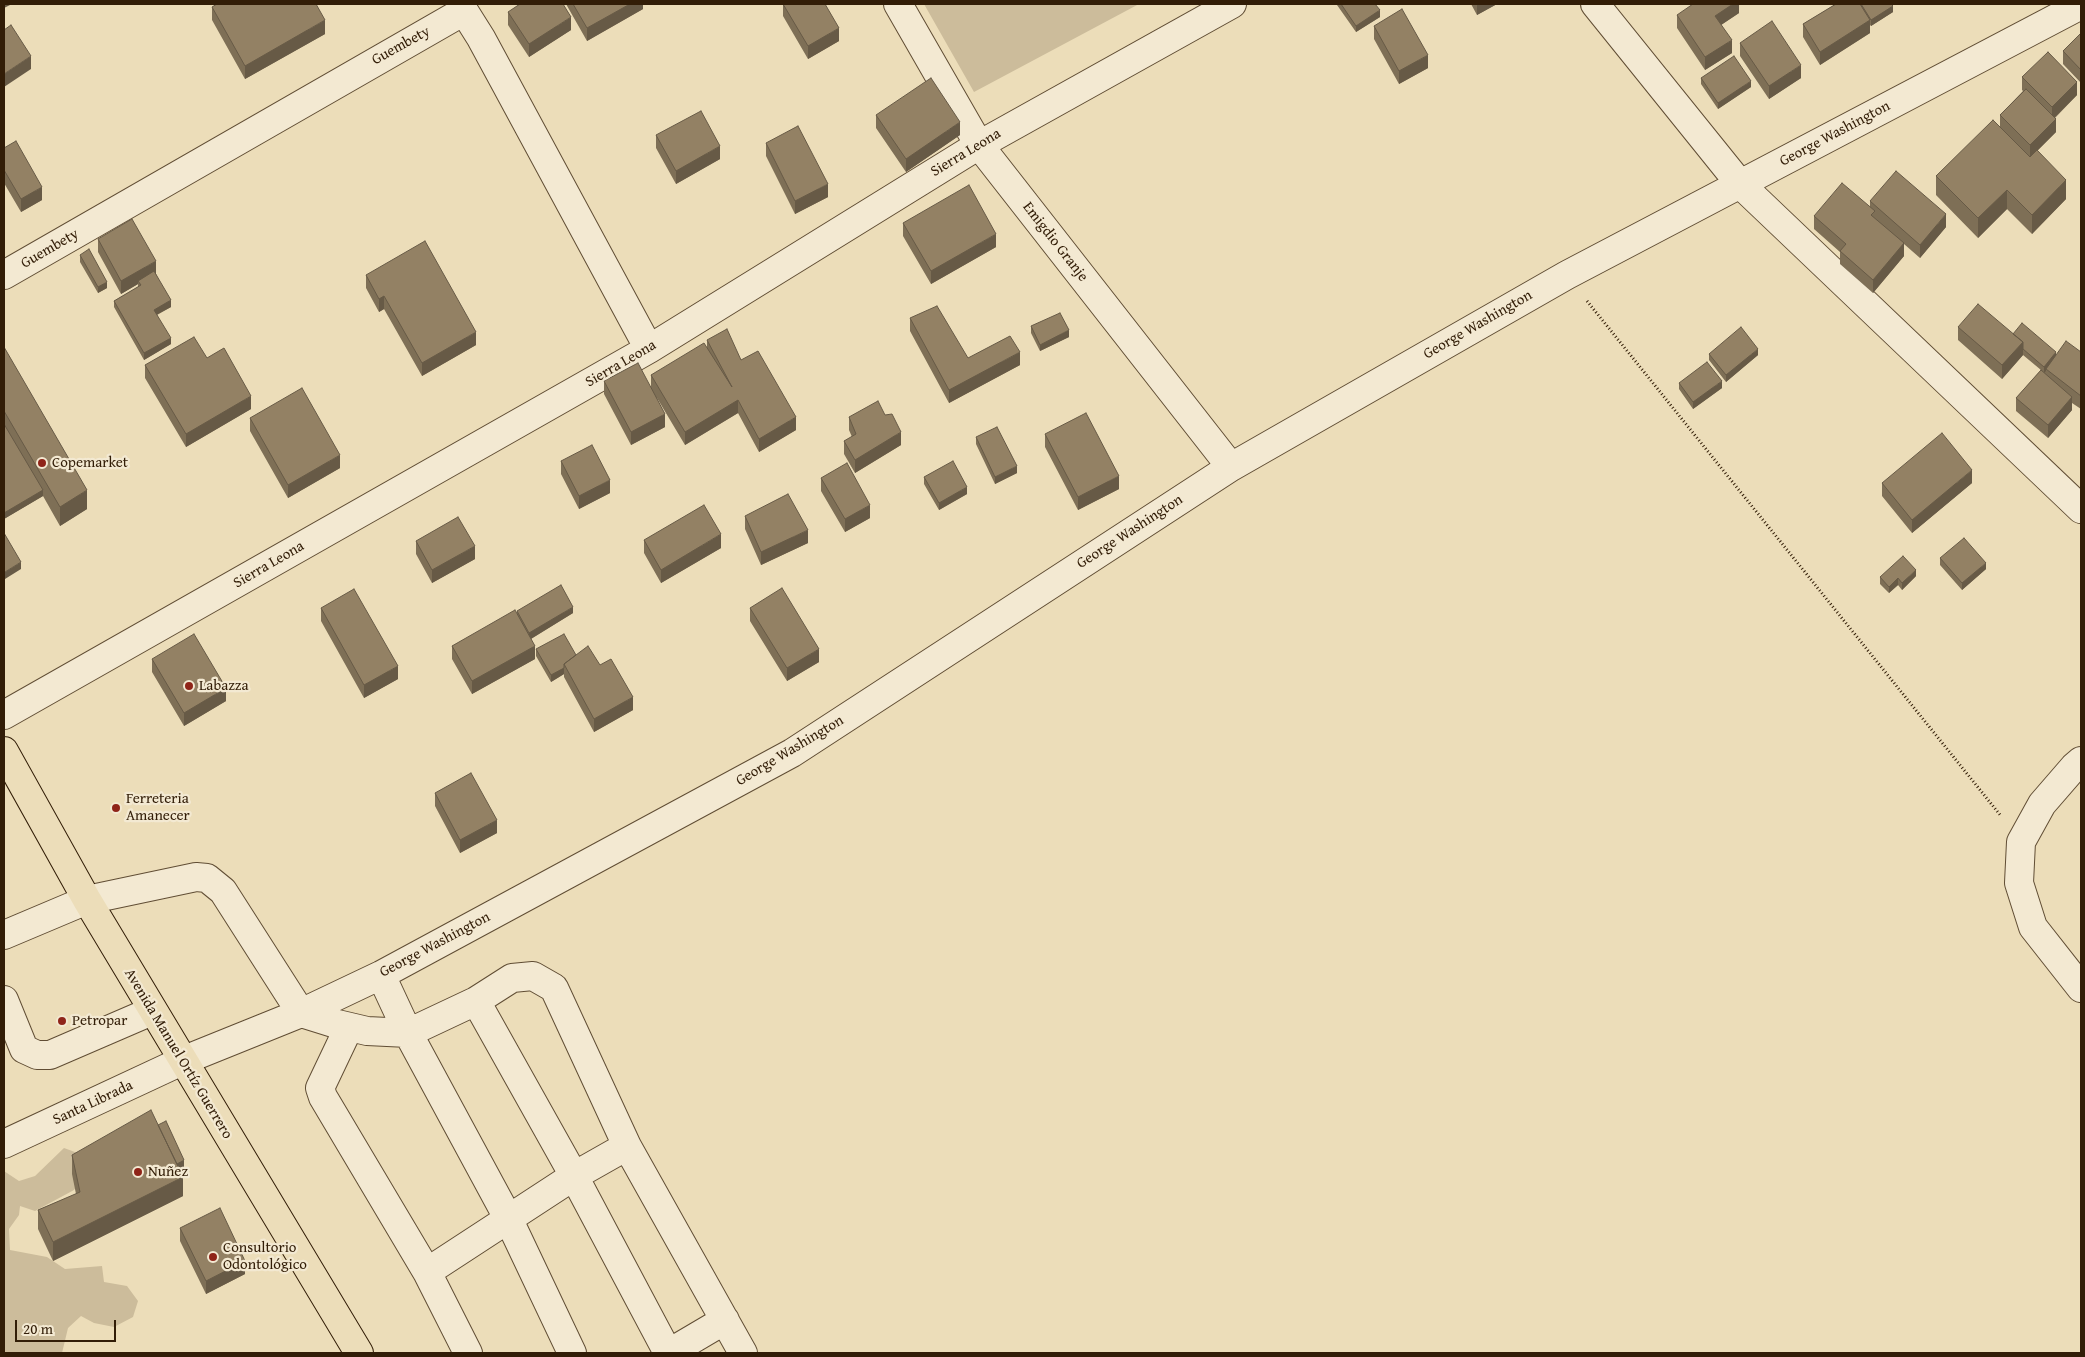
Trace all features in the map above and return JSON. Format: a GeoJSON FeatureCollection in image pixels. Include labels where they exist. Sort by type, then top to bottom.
{"type":"FeatureCollection","features":[{"type":"Feature","properties":{"kind":"main road","name":"Avenida Manuel Ortíz Guerrero"},"geometry":{"type":"LineString","coordinates":[[4,751],[86,900],[359,1353]]}},
{"type":"Feature","properties":{"kind":"street","name":"Emigdio Granje"},"geometry":{"type":"LineString","coordinates":[[898,4],[979,145],[1231,467]]}},
{"type":"Feature","properties":{"kind":"street","name":"Sierra Leona"},"geometry":{"type":"LineString","coordinates":[[4,715],[648,349],[979,145],[1232,4]]}},
{"type":"Feature","properties":{"kind":"street"},"geometry":{"type":"LineString","coordinates":[[1594,4],[1740,184],[2075,494]]}},
{"type":"Feature","properties":{"kind":"street","name":"George Washington"},"geometry":{"type":"LineString","coordinates":[[182,1061],[301,1013],[381,974],[792,754],[1231,467],[1567,275],[2081,5]]}},
{"type":"Feature","properties":{"kind":"street","name":"Guembety"},"geometry":{"type":"LineString","coordinates":[[4,275],[462,7],[486,47],[648,349]]}},
{"type":"Feature","properties":{"kind":"street"},"geometry":{"type":"LineString","coordinates":[[2081,761],[2042,804],[2021,842],[2019,883],[2033,928],[2081,988]]}},
{"type":"Feature","properties":{"kind":"street"},"geometry":{"type":"LineString","coordinates":[[4,934],[86,900],[196,876],[207,878],[224,891],[301,1013],[368,1031],[408,1033],[476,1001],[512,978],[533,976],[554,988],[627,1146],[743,1353]]}},
{"type":"Feature","properties":{"kind":"street"},"geometry":{"type":"LineString","coordinates":[[381,974],[408,1033],[508,1218],[572,1353]]}},
{"type":"Feature","properties":{"kind":"street"},"geometry":{"type":"LineString","coordinates":[[4,1000],[24,1049],[37,1055],[50,1055],[152,1010]]}},
{"type":"Feature","properties":{"kind":"street"},"geometry":{"type":"LineString","coordinates":[[476,1001],[574,1176],[668,1353],[725,1320]]}},
{"type":"Feature","properties":{"kind":"street"},"geometry":{"type":"LineString","coordinates":[[349,1027],[320,1088],[427,1272],[468,1353]]}},
{"type":"Feature","properties":{"kind":"street","name":"Santa Librada"},"geometry":{"type":"LineString","coordinates":[[4,1144],[182,1061]]}},
{"type":"Feature","properties":{"kind":"street"},"geometry":{"type":"LineString","coordinates":[[427,1272],[574,1176],[627,1146]]}},
{"type":"Feature","properties":{"kind":"path"},"geometry":{"type":"LineString","coordinates":[[1567,275],[2021,842]]}},
{"type":"Feature","properties":{"kind":"shaded area"},"geometry":{"type":"Polygon","coordinates":[[[924,4],[1139,4],[974,92],[924,4]]]}},
{"type":"Feature","properties":{"kind":"shaded area"},"geometry":{"type":"Polygon","coordinates":[[[64,1148],[83,1155],[84,1178],[74,1190],[35,1211],[20,1206],[19,1215],[9,1229],[10,1250],[47,1257],[65,1269],[102,1266],[104,1282],[127,1286],[138,1301],[133,1317],[114,1327],[94,1323],[81,1316],[68,1328],[62,1353],[4,1353],[4,1171],[19,1181],[35,1176],[64,1148]]]}},
{"type":"Feature","properties":{"kind":"building"},"geometry":{"type":"Polygon","coordinates":[[[217,4],[316,4],[325,20],[245,66],[212,7],[217,4]]]}},
{"type":"Feature","properties":{"kind":"building"},"geometry":{"type":"Polygon","coordinates":[[[520,4],[563,4],[571,17],[529,44],[508,12],[520,4]]]}},
{"type":"Feature","properties":{"kind":"building"},"geometry":{"type":"Polygon","coordinates":[[[573,4],[630,4],[587,28],[573,4]]]}},
{"type":"Feature","properties":{"kind":"building"},"geometry":{"type":"Polygon","coordinates":[[[783,4],[825,4],[839,28],[808,46],[783,4]]]}},
{"type":"Feature","properties":{"kind":"building"},"geometry":{"type":"Polygon","coordinates":[[[1341,4],[1375,4],[1380,10],[1356,26],[1341,4]]]}},
{"type":"Feature","properties":{"kind":"building"},"geometry":{"type":"Polygon","coordinates":[[[1693,4],[1733,4],[1715,16],[1732,40],[1705,57],[1677,15],[1693,4]]]}},
{"type":"Feature","properties":{"kind":"building"},"geometry":{"type":"Polygon","coordinates":[[[1836,4],[1860,4],[1870,20],[1820,52],[1803,24],[1836,4]]]}},
{"type":"Feature","properties":{"kind":"building"},"geometry":{"type":"Polygon","coordinates":[[[1861,4],[1891,4],[1893,6],[1871,20],[1861,4]]]}},
{"type":"Feature","properties":{"kind":"building"},"geometry":{"type":"Polygon","coordinates":[[[1402,9],[1428,55],[1399,71],[1374,26],[1402,9]]]}},
{"type":"Feature","properties":{"kind":"building"},"geometry":{"type":"Polygon","coordinates":[[[1772,21],[1801,65],[1769,86],[1740,43],[1772,21]]]}},
{"type":"Feature","properties":{"kind":"building"},"geometry":{"type":"Polygon","coordinates":[[[11,25],[31,56],[4,74],[4,30],[11,25]]]}},
{"type":"Feature","properties":{"kind":"building"},"geometry":{"type":"Polygon","coordinates":[[[2081,33],[2081,70],[2063,51],[2081,33]]]}},
{"type":"Feature","properties":{"kind":"building"},"geometry":{"type":"Polygon","coordinates":[[[2048,52],[2077,82],[2052,107],[2022,77],[2048,52]]]}},
{"type":"Feature","properties":{"kind":"building"},"geometry":{"type":"Polygon","coordinates":[[[1734,56],[1751,81],[1718,103],[1701,78],[1734,56]]]}},
{"type":"Feature","properties":{"kind":"building"},"geometry":{"type":"Polygon","coordinates":[[[931,78],[960,122],[906,159],[876,115],[931,78]]]}},
{"type":"Feature","properties":{"kind":"building"},"geometry":{"type":"Polygon","coordinates":[[[2026,89],[2056,119],[2030,145],[2000,115],[2026,89]]]}},
{"type":"Feature","properties":{"kind":"building"},"geometry":{"type":"Polygon","coordinates":[[[701,111],[720,146],[676,171],[656,135],[701,111]]]}},
{"type":"Feature","properties":{"kind":"building"},"geometry":{"type":"Polygon","coordinates":[[[1993,120],[2030,157],[2037,150],[2066,180],[2032,215],[2007,190],[1978,218],[1936,176],[1993,120]]]}},
{"type":"Feature","properties":{"kind":"building"},"geometry":{"type":"Polygon","coordinates":[[[798,126],[828,184],[795,201],[766,143],[798,126]]]}},
{"type":"Feature","properties":{"kind":"building"},"geometry":{"type":"Polygon","coordinates":[[[16,141],[42,187],[21,199],[4,170],[4,148],[16,141]]]}},
{"type":"Feature","properties":{"kind":"building"},"geometry":{"type":"Polygon","coordinates":[[[1896,171],[1946,214],[1920,245],[1870,201],[1896,171]]]}},
{"type":"Feature","properties":{"kind":"building"},"geometry":{"type":"Polygon","coordinates":[[[1842,183],[1875,211],[1871,215],[1904,243],[1873,280],[1840,251],[1846,244],[1814,216],[1842,183]]]}},
{"type":"Feature","properties":{"kind":"building"},"geometry":{"type":"Polygon","coordinates":[[[969,185],[996,234],[931,271],[903,223],[969,185]]]}},
{"type":"Feature","properties":{"kind":"building"},"geometry":{"type":"Polygon","coordinates":[[[132,219],[156,261],[121,281],[98,239],[132,219]]]}},
{"type":"Feature","properties":{"kind":"building"},"geometry":{"type":"Polygon","coordinates":[[[425,241],[476,332],[422,363],[384,296],[379,299],[366,275],[425,241]]]}},
{"type":"Feature","properties":{"kind":"building"},"geometry":{"type":"Polygon","coordinates":[[[89,249],[107,282],[98,287],[80,255],[89,249]]]}},
{"type":"Feature","properties":{"kind":"building"},"geometry":{"type":"Polygon","coordinates":[[[154,271],[171,300],[154,310],[171,338],[144,353],[114,301],[141,285],[138,281],[154,271]]]}},
{"type":"Feature","properties":{"kind":"building"},"geometry":{"type":"Polygon","coordinates":[[[1978,304],[2023,342],[2002,365],[1958,327],[1978,304]]]}},
{"type":"Feature","properties":{"kind":"building"},"geometry":{"type":"Polygon","coordinates":[[[937,306],[968,358],[1010,336],[1020,352],[949,390],[910,318],[937,306]]]}},
{"type":"Feature","properties":{"kind":"building"},"geometry":{"type":"Polygon","coordinates":[[[1060,313],[1069,330],[1040,345],[1031,326],[1060,313]]]}},
{"type":"Feature","properties":{"kind":"building"},"geometry":{"type":"Polygon","coordinates":[[[2022,323],[2056,352],[2044,367],[2023,349],[2023,342],[2013,334],[2022,323]]]}},
{"type":"Feature","properties":{"kind":"building"},"geometry":{"type":"Polygon","coordinates":[[[1741,327],[1758,349],[1726,375],[1709,354],[1741,327]]]}},
{"type":"Feature","properties":{"kind":"building"},"geometry":{"type":"Polygon","coordinates":[[[727,329],[741,360],[758,351],[796,417],[759,439],[738,400],[685,432],[651,375],[704,343],[732,387],[707,340],[727,329]]]}},
{"type":"Feature","properties":{"kind":"building"},"geometry":{"type":"Polygon","coordinates":[[[194,337],[207,358],[224,348],[251,396],[186,434],[145,365],[194,337]]]}},
{"type":"Feature","properties":{"kind":"building"},"geometry":{"type":"Polygon","coordinates":[[[2066,341],[2081,352],[2081,396],[2046,369],[2066,341]]]}},
{"type":"Feature","properties":{"kind":"building","name":"Copemarket"},"geometry":{"type":"Polygon","coordinates":[[[4,347],[87,490],[60,507],[4,411],[4,347]]]}},
{"type":"Feature","properties":{"kind":"building"},"geometry":{"type":"Polygon","coordinates":[[[1707,362],[1722,381],[1693,402],[1679,383],[1707,362]]]}},
{"type":"Feature","properties":{"kind":"building"},"geometry":{"type":"Polygon","coordinates":[[[638,363],[665,414],[631,432],[604,381],[638,363]]]}},
{"type":"Feature","properties":{"kind":"building"},"geometry":{"type":"Polygon","coordinates":[[[2041,370],[2072,397],[2048,425],[2016,398],[2041,370]]]}},
{"type":"Feature","properties":{"kind":"building"},"geometry":{"type":"Polygon","coordinates":[[[302,388],[340,455],[288,485],[250,418],[302,388]]]}},
{"type":"Feature","properties":{"kind":"building"},"geometry":{"type":"Polygon","coordinates":[[[878,401],[885,415],[892,414],[901,432],[855,460],[844,441],[856,434],[849,417],[878,401]]]}},
{"type":"Feature","properties":{"kind":"building"},"geometry":{"type":"Polygon","coordinates":[[[1086,413],[1119,476],[1078,497],[1045,434],[1086,413]]]}},
{"type":"Feature","properties":{"kind":"building"},"geometry":{"type":"Polygon","coordinates":[[[4,424],[43,490],[4,513],[4,424]]]}},
{"type":"Feature","properties":{"kind":"building"},"geometry":{"type":"Polygon","coordinates":[[[997,427],[1017,466],[995,477],[976,437],[997,427]]]}},
{"type":"Feature","properties":{"kind":"building"},"geometry":{"type":"Polygon","coordinates":[[[1942,433],[1972,470],[1912,520],[1882,483],[1942,433]]]}},
{"type":"Feature","properties":{"kind":"building"},"geometry":{"type":"Polygon","coordinates":[[[592,445],[610,480],[579,496],[561,461],[592,445]]]}},
{"type":"Feature","properties":{"kind":"building"},"geometry":{"type":"Polygon","coordinates":[[[953,461],[967,487],[939,503],[924,477],[953,461]]]}},
{"type":"Feature","properties":{"kind":"building"},"geometry":{"type":"Polygon","coordinates":[[[847,463],[870,505],[845,519],[821,478],[847,463]]]}},
{"type":"Feature","properties":{"kind":"building"},"geometry":{"type":"Polygon","coordinates":[[[788,494],[808,530],[761,552],[745,516],[788,494]]]}},
{"type":"Feature","properties":{"kind":"building"},"geometry":{"type":"Polygon","coordinates":[[[704,505],[721,534],[661,570],[644,540],[704,505]]]}},
{"type":"Feature","properties":{"kind":"building"},"geometry":{"type":"Polygon","coordinates":[[[458,517],[475,546],[432,570],[416,541],[458,517]]]}},
{"type":"Feature","properties":{"kind":"building"},"geometry":{"type":"Polygon","coordinates":[[[4,533],[21,562],[5,572],[4,572],[4,533]]]}},
{"type":"Feature","properties":{"kind":"building"},"geometry":{"type":"Polygon","coordinates":[[[1964,538],[1986,563],[1962,583],[1940,558],[1964,538]]]}},
{"type":"Feature","properties":{"kind":"building"},"geometry":{"type":"Polygon","coordinates":[[[1903,556],[1916,570],[1902,583],[1898,578],[1889,587],[1880,577],[1903,556]]]}},
{"type":"Feature","properties":{"kind":"building"},"geometry":{"type":"Polygon","coordinates":[[[561,585],[573,607],[529,633],[517,611],[561,585]]]}},
{"type":"Feature","properties":{"kind":"building"},"geometry":{"type":"Polygon","coordinates":[[[782,588],[819,649],[787,668],[750,608],[782,588]]]}},
{"type":"Feature","properties":{"kind":"building"},"geometry":{"type":"Polygon","coordinates":[[[354,589],[398,666],[364,685],[321,608],[354,589]]]}},
{"type":"Feature","properties":{"kind":"building"},"geometry":{"type":"Polygon","coordinates":[[[515,610],[535,646],[472,681],[452,646],[515,610]]]}},
{"type":"Feature","properties":{"kind":"building","name":"Labazza"},"geometry":{"type":"Polygon","coordinates":[[[194,634],[226,688],[184,713],[152,659],[194,634]]]}},
{"type":"Feature","properties":{"kind":"building"},"geometry":{"type":"Polygon","coordinates":[[[564,634],[576,655],[564,664],[564,668],[551,675],[536,649],[564,634]]]}},
{"type":"Feature","properties":{"kind":"building"},"geometry":{"type":"Polygon","coordinates":[[[588,646],[600,665],[611,659],[633,697],[594,719],[564,664],[588,646]]]}},
{"type":"Feature","properties":{"kind":"building"},"geometry":{"type":"Polygon","coordinates":[[[471,773],[497,820],[460,840],[435,793],[471,773]]]}},
{"type":"Feature","properties":{"kind":"building"},"geometry":{"type":"Polygon","coordinates":[[[151,1110],[183,1177],[53,1242],[38,1210],[80,1192],[72,1155],[151,1110]]]}},
{"type":"Feature","properties":{"kind":"building"},"geometry":{"type":"Polygon","coordinates":[[[166,1121],[184,1160],[177,1164],[158,1125],[166,1121]]]}},
{"type":"Feature","properties":{"kind":"building","name":"Consultorio Odontológico"},"geometry":{"type":"Polygon","coordinates":[[[220,1208],[245,1261],[206,1281],[180,1228],[220,1208]]]}},
{"type":"Feature","properties":{"kind":"place","name":"Copemarket"},"geometry":{"type":"Point","coordinates":[42,463]}},
{"type":"Feature","properties":{"kind":"place","name":"Labazza"},"geometry":{"type":"Point","coordinates":[189,686]}},
{"type":"Feature","properties":{"kind":"place","name":"Ferreteria Amanecer"},"geometry":{"type":"Point","coordinates":[116,808]}},
{"type":"Feature","properties":{"kind":"place","name":"Petropar"},"geometry":{"type":"Point","coordinates":[62,1021]}},
{"type":"Feature","properties":{"kind":"place","name":"Nuñez"},"geometry":{"type":"Point","coordinates":[138,1172]}},
{"type":"Feature","properties":{"kind":"place","name":"Consultorio Odontológico"},"geometry":{"type":"Point","coordinates":[213,1257]}}]}
